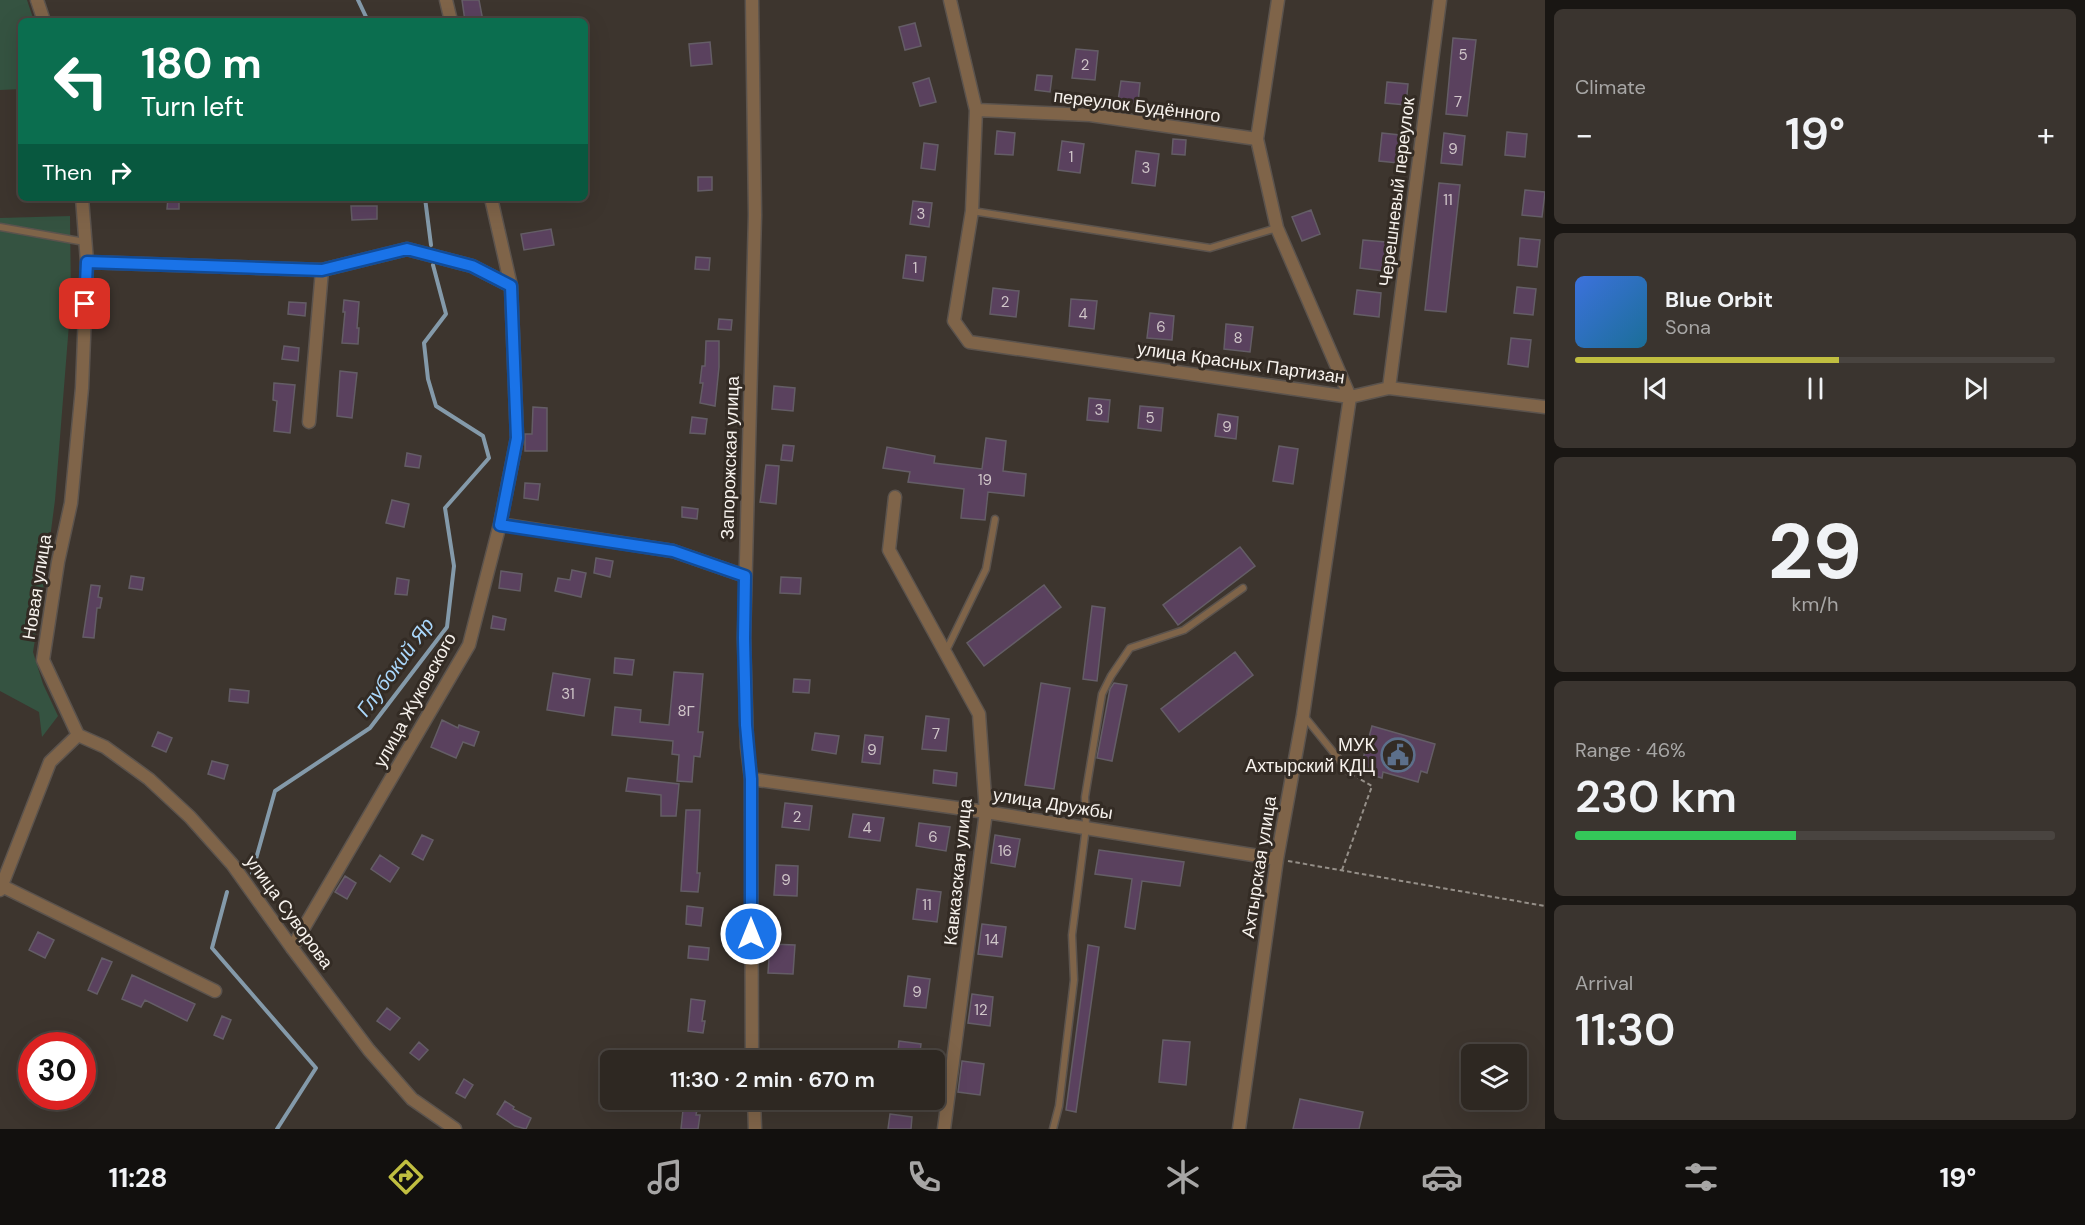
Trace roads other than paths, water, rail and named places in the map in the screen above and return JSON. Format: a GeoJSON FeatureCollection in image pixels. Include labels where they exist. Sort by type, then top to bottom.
{"type":"FeatureCollection","features":[{"type":"Feature","properties":{"kind":"street"},"geometry":{"type":"LineString","coordinates":[[37,0],[43,18]]}},
{"type":"Feature","properties":{"kind":"street"},"geometry":{"type":"LineString","coordinates":[[446,0],[450,18]]}},
{"type":"Feature","properties":{"kind":"street","name":"Запорожская улица"},"geometry":{"type":"LineString","coordinates":[[752,0],[755,215],[744,638],[747,736],[751,779],[752,1050]]}},
{"type":"Feature","properties":{"kind":"street"},"geometry":{"type":"LineString","coordinates":[[950,0],[976,110],[972,211]]}},
{"type":"Feature","properties":{"kind":"street"},"geometry":{"type":"LineString","coordinates":[[1278,0],[1257,139],[1277,228],[1350,397]]}},
{"type":"Feature","properties":{"kind":"street","name":"Черешневый переулок"},"geometry":{"type":"LineString","coordinates":[[1389,388],[1440,0]]}},
{"type":"Feature","properties":{"kind":"street","name":"переулок Будённого"},"geometry":{"type":"LineString","coordinates":[[976,110],[1090,115],[1257,139]]}},
{"type":"Feature","properties":{"kind":"street","name":"Новая улица"},"geometry":{"type":"LineString","coordinates":[[78,735],[44,660],[58,562],[71,503],[82,388],[87,262],[82,201]]}},
{"type":"Feature","properties":{"kind":"street","name":"улица Жуковского"},"geometry":{"type":"LineString","coordinates":[[292,948],[469,645],[500,525],[517,438],[511,286],[492,201]]}},
{"type":"Feature","properties":{"kind":"street","name":"улица Красных Партизан"},"geometry":{"type":"LineString","coordinates":[[972,211],[954,321],[969,342],[1350,397],[1389,388],[1545,407]]}},
{"type":"Feature","properties":{"kind":"street"},"geometry":{"type":"LineString","coordinates":[[87,262],[322,270],[407,249],[472,266],[511,286]]}},
{"type":"Feature","properties":{"kind":"street"},"geometry":{"type":"LineString","coordinates":[[309,422],[322,270]]}},
{"type":"Feature","properties":{"kind":"street","name":"Ахтырская улица"},"geometry":{"type":"LineString","coordinates":[[1239,1129],[1277,859],[1304,715],[1350,397]]}},
{"type":"Feature","properties":{"kind":"street","name":"Кавказская улица"},"geometry":{"type":"LineString","coordinates":[[895,497],[889,550],[979,714],[986,812],[944,1129]]}},
{"type":"Feature","properties":{"kind":"street"},"geometry":{"type":"LineString","coordinates":[[500,525],[673,551],[745,576]]}},
{"type":"Feature","properties":{"kind":"street"},"geometry":{"type":"LineString","coordinates":[[78,735],[50,762],[1,888],[214,991]]}},
{"type":"Feature","properties":{"kind":"street","name":"улица Суворова"},"geometry":{"type":"LineString","coordinates":[[78,735],[105,747],[149,779],[190,817],[232,864],[376,1059],[412,1099],[455,1129]]}},
{"type":"Feature","properties":{"kind":"street","name":"улица Дружбы"},"geometry":{"type":"LineString","coordinates":[[751,779],[1086,827],[1277,859]]}},
{"type":"Feature","properties":{"kind":"street"},"geometry":{"type":"LineString","coordinates":[[754,1110],[755,1129]]}},
{"type":"Feature","properties":{"kind":"lane"},"geometry":{"type":"LineString","coordinates":[[972,211],[1210,248],[1277,228]]}},
{"type":"Feature","properties":{"kind":"lane"},"geometry":{"type":"LineString","coordinates":[[0,227],[85,242]]}},
{"type":"Feature","properties":{"kind":"lane"},"geometry":{"type":"LineString","coordinates":[[945,652],[986,569],[995,519]]}},
{"type":"Feature","properties":{"kind":"lane"},"geometry":{"type":"LineString","coordinates":[[1053,1129],[1059,1106],[1074,980],[1072,935],[1086,827],[1085,797],[1102,694],[1130,648],[1184,630],[1243,588]]}},
{"type":"Feature","properties":{"kind":"lane"},"geometry":{"type":"LineString","coordinates":[[1304,715],[1351,774]]}},
{"type":"Feature","properties":{"kind":"waterway","name":"Глубокий Яр"},"geometry":{"type":"LineString","coordinates":[[358,0],[367,18]]}},
{"type":"Feature","properties":{"kind":"waterway","name":"Глубокий Яр"},"geometry":{"type":"LineString","coordinates":[[425,201],[431,245]]}},
{"type":"Feature","properties":{"kind":"waterway","name":"Глубокий Яр"},"geometry":{"type":"LineString","coordinates":[[252,873],[275,791],[370,728],[447,627],[454,566],[445,508],[489,458],[483,436],[436,406],[428,379],[424,343],[446,314],[433,265]]}},
{"type":"Feature","properties":{"kind":"waterway","name":"Глубокий Яр"},"geometry":{"type":"LineString","coordinates":[[227,892],[212,948],[316,1068],[277,1129]]}},
{"type":"Feature","properties":{"kind":"place","name":"МУК Ахтырский КДЦ"},"geometry":{"type":"Point","coordinates":[1398,755]}}]}
